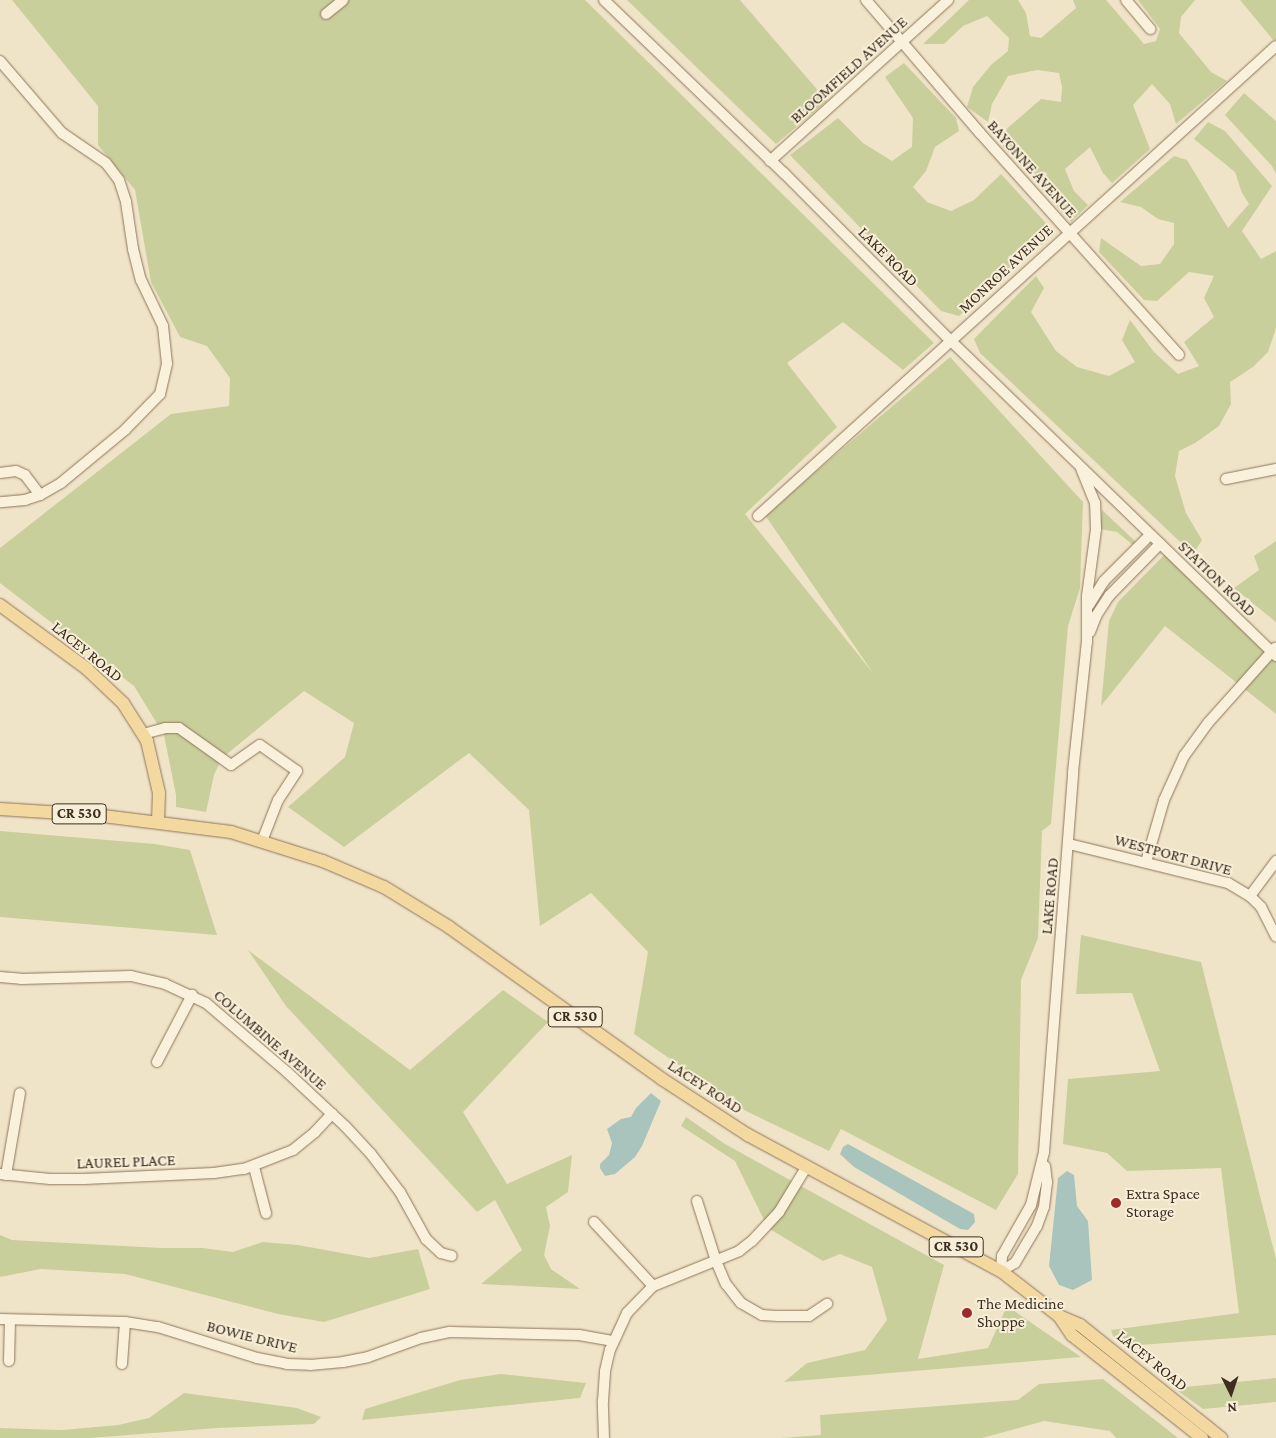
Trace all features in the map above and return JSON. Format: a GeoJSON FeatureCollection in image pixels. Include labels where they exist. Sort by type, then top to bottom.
{"type":"FeatureCollection","features":[{"type":"Feature","properties":{"kind":"main road","name":"LACEY ROAD"},"geometry":{"type":"LineString","coordinates":[[0,605],[87,669],[123,703],[147,740],[159,793],[158,822]]}},
{"type":"Feature","properties":{"kind":"main road","name":"CR 530"},"geometry":{"type":"LineString","coordinates":[[0,808],[158,822],[231,832],[262,841]]}},
{"type":"Feature","properties":{"kind":"main road","name":"LACEY ROAD"},"geometry":{"type":"LineString","coordinates":[[262,841],[343,869],[384,887],[432,916],[690,1098],[748,1135],[1001,1271],[1059,1316],[1080,1324],[1218,1437]]}},
{"type":"Feature","properties":{"kind":"main road","name":"LACEY ROAD"},"geometry":{"type":"LineString","coordinates":[[1059,1316],[1072,1335],[1202,1438]]}},
{"type":"Feature","properties":{"kind":"street"},"geometry":{"type":"LineString","coordinates":[[326,14],[344,0]]}},
{"type":"Feature","properties":{"kind":"street","name":"LAKE ROAD"},"geometry":{"type":"LineString","coordinates":[[604,0],[1160,544],[1103,604],[1086,642]]}},
{"type":"Feature","properties":{"kind":"street","name":"BAYONNE AVENUE"},"geometry":{"type":"LineString","coordinates":[[866,0],[980,133],[1178,355]]}},
{"type":"Feature","properties":{"kind":"street","name":"BLOOMFIELD AVENUE"},"geometry":{"type":"LineString","coordinates":[[770,161],[948,0]]}},
{"type":"Feature","properties":{"kind":"street"},"geometry":{"type":"LineString","coordinates":[[1126,0],[1150,29]]}},
{"type":"Feature","properties":{"kind":"street","name":"MONROE AVENUE"},"geometry":{"type":"LineString","coordinates":[[758,516],[1068,232],[1276,46]]}},
{"type":"Feature","properties":{"kind":"street"},"geometry":{"type":"LineString","coordinates":[[0,61],[62,133],[95,155],[113,170],[124,192],[133,249],[141,280],[165,334],[166,373],[160,394],[152,404],[125,430],[61,483],[40,495],[25,500],[0,502]]}},
{"type":"Feature","properties":{"kind":"street"},"geometry":{"type":"LineString","coordinates":[[1079,463],[1092,496],[1096,514],[1088,606]]}},
{"type":"Feature","properties":{"kind":"street"},"geometry":{"type":"LineString","coordinates":[[1226,478],[1276,469]]}},
{"type":"Feature","properties":{"kind":"street"},"geometry":{"type":"LineString","coordinates":[[0,473],[16,471],[25,475],[40,495]]}},
{"type":"Feature","properties":{"kind":"street","name":"LAKE ROAD"},"geometry":{"type":"LineString","coordinates":[[1001,1271],[1015,1263],[1037,1226],[1044,1207],[1047,1182],[1044,1152],[1088,606],[1104,581],[1150,535]]}},
{"type":"Feature","properties":{"kind":"street","name":"STATION ROAD"},"geometry":{"type":"LineString","coordinates":[[1160,544],[1275,652]]}},
{"type":"Feature","properties":{"kind":"street"},"geometry":{"type":"LineString","coordinates":[[1146,862],[1164,800],[1184,756],[1208,723],[1275,652]]}},
{"type":"Feature","properties":{"kind":"street"},"geometry":{"type":"LineString","coordinates":[[143,734],[165,728],[178,728],[231,765],[260,745],[297,770],[278,800],[262,841]]}},
{"type":"Feature","properties":{"kind":"street","name":"WESTPORT DRIVE"},"geometry":{"type":"LineString","coordinates":[[1069,844],[1228,883],[1250,896],[1270,921],[1276,936]]}},
{"type":"Feature","properties":{"kind":"street"},"geometry":{"type":"LineString","coordinates":[[1250,896],[1276,861]]}},
{"type":"Feature","properties":{"kind":"street","name":"COLUMBINE AVENUE"},"geometry":{"type":"LineString","coordinates":[[0,977],[20,979],[131,976],[165,984],[206,1003],[332,1114],[371,1154],[414,1216],[426,1240],[434,1248],[452,1256]]}},
{"type":"Feature","properties":{"kind":"street"},"geometry":{"type":"LineString","coordinates":[[157,1062],[192,996]]}},
{"type":"Feature","properties":{"kind":"street"},"geometry":{"type":"LineString","coordinates":[[3,1174],[20,1093]]}},
{"type":"Feature","properties":{"kind":"street","name":"LAUREL PLACE"},"geometry":{"type":"LineString","coordinates":[[3,1174],[84,1179],[214,1173],[254,1166],[293,1150],[315,1132],[332,1114]]}},
{"type":"Feature","properties":{"kind":"street"},"geometry":{"type":"LineString","coordinates":[[254,1166],[266,1213]]}},
{"type":"Feature","properties":{"kind":"street"},"geometry":{"type":"LineString","coordinates":[[604,1438],[604,1388],[613,1341],[627,1313],[653,1286],[668,1278],[739,1251],[766,1228],[779,1212],[807,1166]]}},
{"type":"Feature","properties":{"kind":"street"},"geometry":{"type":"LineString","coordinates":[[697,1201],[716,1260],[731,1293],[741,1304],[762,1315],[809,1316],[827,1304]]}},
{"type":"Feature","properties":{"kind":"street"},"geometry":{"type":"LineString","coordinates":[[594,1222],[653,1286]]}},
{"type":"Feature","properties":{"kind":"street"},"geometry":{"type":"LineString","coordinates":[[5,1319],[9,1361]]}},
{"type":"Feature","properties":{"kind":"street","name":"BOWIE DRIVE"},"geometry":{"type":"LineString","coordinates":[[5,1319],[125,1322],[158,1327],[257,1358],[286,1364],[310,1366],[368,1357],[421,1338],[450,1332],[580,1334],[613,1341]]}},
{"type":"Feature","properties":{"kind":"street"},"geometry":{"type":"LineString","coordinates":[[122,1364],[125,1322]]}},
{"type":"Feature","properties":{"kind":"green space"},"geometry":{"type":"Polygon","coordinates":[[[12,0],[585,0],[934,343],[903,370],[843,322],[787,363],[837,427],[745,514],[873,673],[765,515],[950,357],[1083,502],[1080,588],[1068,626],[1051,824],[1042,831],[1038,938],[1021,980],[1018,1174],[996,1210],[841,1129],[829,1151],[746,1111],[634,1034],[648,952],[591,893],[540,926],[529,810],[469,753],[344,847],[288,807],[345,757],[354,723],[304,691],[222,758],[214,775],[206,812],[176,807],[176,795],[164,735],[134,686],[0,583],[0,548],[171,414],[229,406],[230,378],[207,346],[180,337],[151,282],[135,190],[98,145],[98,106],[12,0]]]}},
{"type":"Feature","properties":{"kind":"green space"},"geometry":{"type":"Polygon","coordinates":[[[627,0],[740,0],[827,101],[776,144],[627,0]]]}},
{"type":"Feature","properties":{"kind":"green space"},"geometry":{"type":"Polygon","coordinates":[[[969,0],[1018,0],[1026,13],[1030,36],[1041,38],[1076,8],[1073,0],[1106,0],[1144,44],[1156,41],[1160,29],[1138,0],[1195,0],[1181,17],[1179,33],[1211,72],[1227,81],[1176,124],[1170,104],[1152,84],[1133,105],[1150,149],[1112,183],[1103,173],[1090,147],[1065,169],[1074,191],[1088,205],[1071,222],[996,138],[1041,99],[1061,102],[1062,87],[1059,73],[1037,70],[1008,76],[992,104],[988,122],[967,107],[973,87],[991,65],[1008,51],[1009,38],[987,16],[963,26],[944,44],[923,44],[969,0]]]}},
{"type":"Feature","properties":{"kind":"green space"},"geometry":{"type":"Polygon","coordinates":[[[1240,0],[1276,0],[1276,40],[1274,41],[1240,0]]]}},
{"type":"Feature","properties":{"kind":"green space"},"geometry":{"type":"Polygon","coordinates":[[[904,63],[956,118],[959,131],[935,147],[926,171],[913,187],[927,202],[951,211],[974,200],[1001,174],[1055,233],[959,316],[941,311],[790,155],[838,118],[863,143],[892,161],[912,147],[913,118],[885,77],[904,63]]]}},
{"type":"Feature","properties":{"kind":"green space"},"geometry":{"type":"Polygon","coordinates":[[[1244,93],[1276,121],[1276,174],[1272,166],[1225,115],[1244,93]]]}},
{"type":"Feature","properties":{"kind":"green space"},"geometry":{"type":"Polygon","coordinates":[[[1208,122],[1225,131],[1272,186],[1242,231],[1261,259],[1276,251],[1276,328],[1268,352],[1253,367],[1230,382],[1231,404],[1219,426],[1195,443],[1179,451],[1175,476],[1186,513],[1202,540],[1193,554],[980,353],[974,339],[1036,276],[1044,288],[1031,312],[1056,351],[1077,367],[1109,376],[1135,362],[1122,340],[1130,320],[1154,352],[1178,374],[1199,366],[1184,342],[1214,317],[1204,298],[1214,276],[1189,272],[1157,301],[1144,300],[1099,252],[1101,238],[1141,266],[1160,264],[1174,244],[1174,223],[1158,219],[1141,207],[1120,202],[1174,156],[1187,160],[1228,228],[1249,204],[1242,193],[1235,172],[1194,139],[1208,122]]]}},
{"type":"Feature","properties":{"kind":"green space"},"geometry":{"type":"Polygon","coordinates":[[[1102,510],[1135,541],[1133,545],[1117,532],[1100,529],[1102,510]]]}},
{"type":"Feature","properties":{"kind":"green space"},"geometry":{"type":"Polygon","coordinates":[[[1276,541],[1276,622],[1234,588],[1259,570],[1254,556],[1276,541]]]}},
{"type":"Feature","properties":{"kind":"green space"},"geometry":{"type":"Polygon","coordinates":[[[1168,551],[1276,655],[1276,714],[1165,626],[1101,706],[1109,621],[1118,602],[1168,551]]]}},
{"type":"Feature","properties":{"kind":"green space"},"geometry":{"type":"Polygon","coordinates":[[[0,831],[155,844],[190,850],[217,935],[0,917],[0,831]]]}},
{"type":"Feature","properties":{"kind":"green space"},"geometry":{"type":"Polygon","coordinates":[[[1081,935],[1201,962],[1276,1259],[1276,1335],[1126,1346],[1113,1336],[1111,1330],[1239,1313],[1221,1168],[1127,1171],[1107,1153],[1063,1144],[1068,1079],[1160,1071],[1132,993],[1076,994],[1081,935]]]}},
{"type":"Feature","properties":{"kind":"green space"},"geometry":{"type":"Polygon","coordinates":[[[248,950],[410,1070],[503,990],[548,1022],[463,1112],[507,1184],[572,1155],[568,1192],[546,1207],[550,1226],[544,1255],[551,1269],[580,1289],[481,1284],[522,1250],[495,1200],[477,1212],[286,1006],[248,950]]]}},
{"type":"Feature","properties":{"kind":"green space"},"geometry":{"type":"Polygon","coordinates":[[[686,1117],[725,1144],[944,1265],[918,1359],[988,1348],[1007,1306],[1081,1357],[784,1382],[807,1363],[865,1350],[887,1320],[872,1267],[840,1254],[823,1261],[768,1228],[735,1161],[681,1126],[686,1117]]]}},
{"type":"Feature","properties":{"kind":"green space"},"geometry":{"type":"Polygon","coordinates":[[[0,1235],[12,1240],[161,1248],[203,1248],[233,1252],[263,1242],[298,1245],[369,1258],[418,1249],[430,1289],[324,1322],[278,1314],[125,1274],[41,1269],[0,1277],[0,1235]]]}},
{"type":"Feature","properties":{"kind":"green space"},"geometry":{"type":"Polygon","coordinates":[[[501,1374],[586,1383],[580,1398],[362,1420],[365,1409],[460,1380],[501,1374]]]}},
{"type":"Feature","properties":{"kind":"green space"},"geometry":{"type":"Polygon","coordinates":[[[1276,1378],[1276,1402],[1203,1409],[1174,1388],[1276,1378]]]}},
{"type":"Feature","properties":{"kind":"green space"},"geometry":{"type":"Polygon","coordinates":[[[1103,1379],[1178,1438],[1116,1438],[1110,1431],[1044,1421],[982,1438],[780,1438],[821,1435],[820,1415],[1018,1400],[1039,1384],[1103,1379]]]}},
{"type":"Feature","properties":{"kind":"green space"},"geometry":{"type":"Polygon","coordinates":[[[184,1393],[297,1408],[321,1417],[314,1424],[217,1428],[90,1438],[0,1438],[0,1428],[62,1430],[118,1425],[149,1418],[184,1393]]]}},
{"type":"Feature","properties":{"kind":"water"},"geometry":{"type":"Polygon","coordinates":[[[651,1093],[661,1101],[642,1146],[635,1157],[615,1174],[605,1176],[600,1168],[600,1164],[609,1155],[612,1143],[607,1129],[621,1119],[631,1117],[636,1108],[651,1093]]]}},
{"type":"Feature","properties":{"kind":"water"},"geometry":{"type":"Polygon","coordinates":[[[848,1144],[974,1214],[975,1222],[968,1230],[960,1229],[854,1167],[840,1154],[843,1147],[848,1144]]]}},
{"type":"Feature","properties":{"kind":"water"},"geometry":{"type":"Polygon","coordinates":[[[1067,1171],[1074,1175],[1077,1206],[1088,1221],[1092,1280],[1073,1290],[1059,1285],[1049,1266],[1058,1178],[1067,1171]]]}},
{"type":"Feature","properties":{"kind":"place","name":"Extra Space Storage"},"geometry":{"type":"Point","coordinates":[1116,1203]}},
{"type":"Feature","properties":{"kind":"place","name":"The Medicine Shoppe"},"geometry":{"type":"Point","coordinates":[967,1313]}}]}
